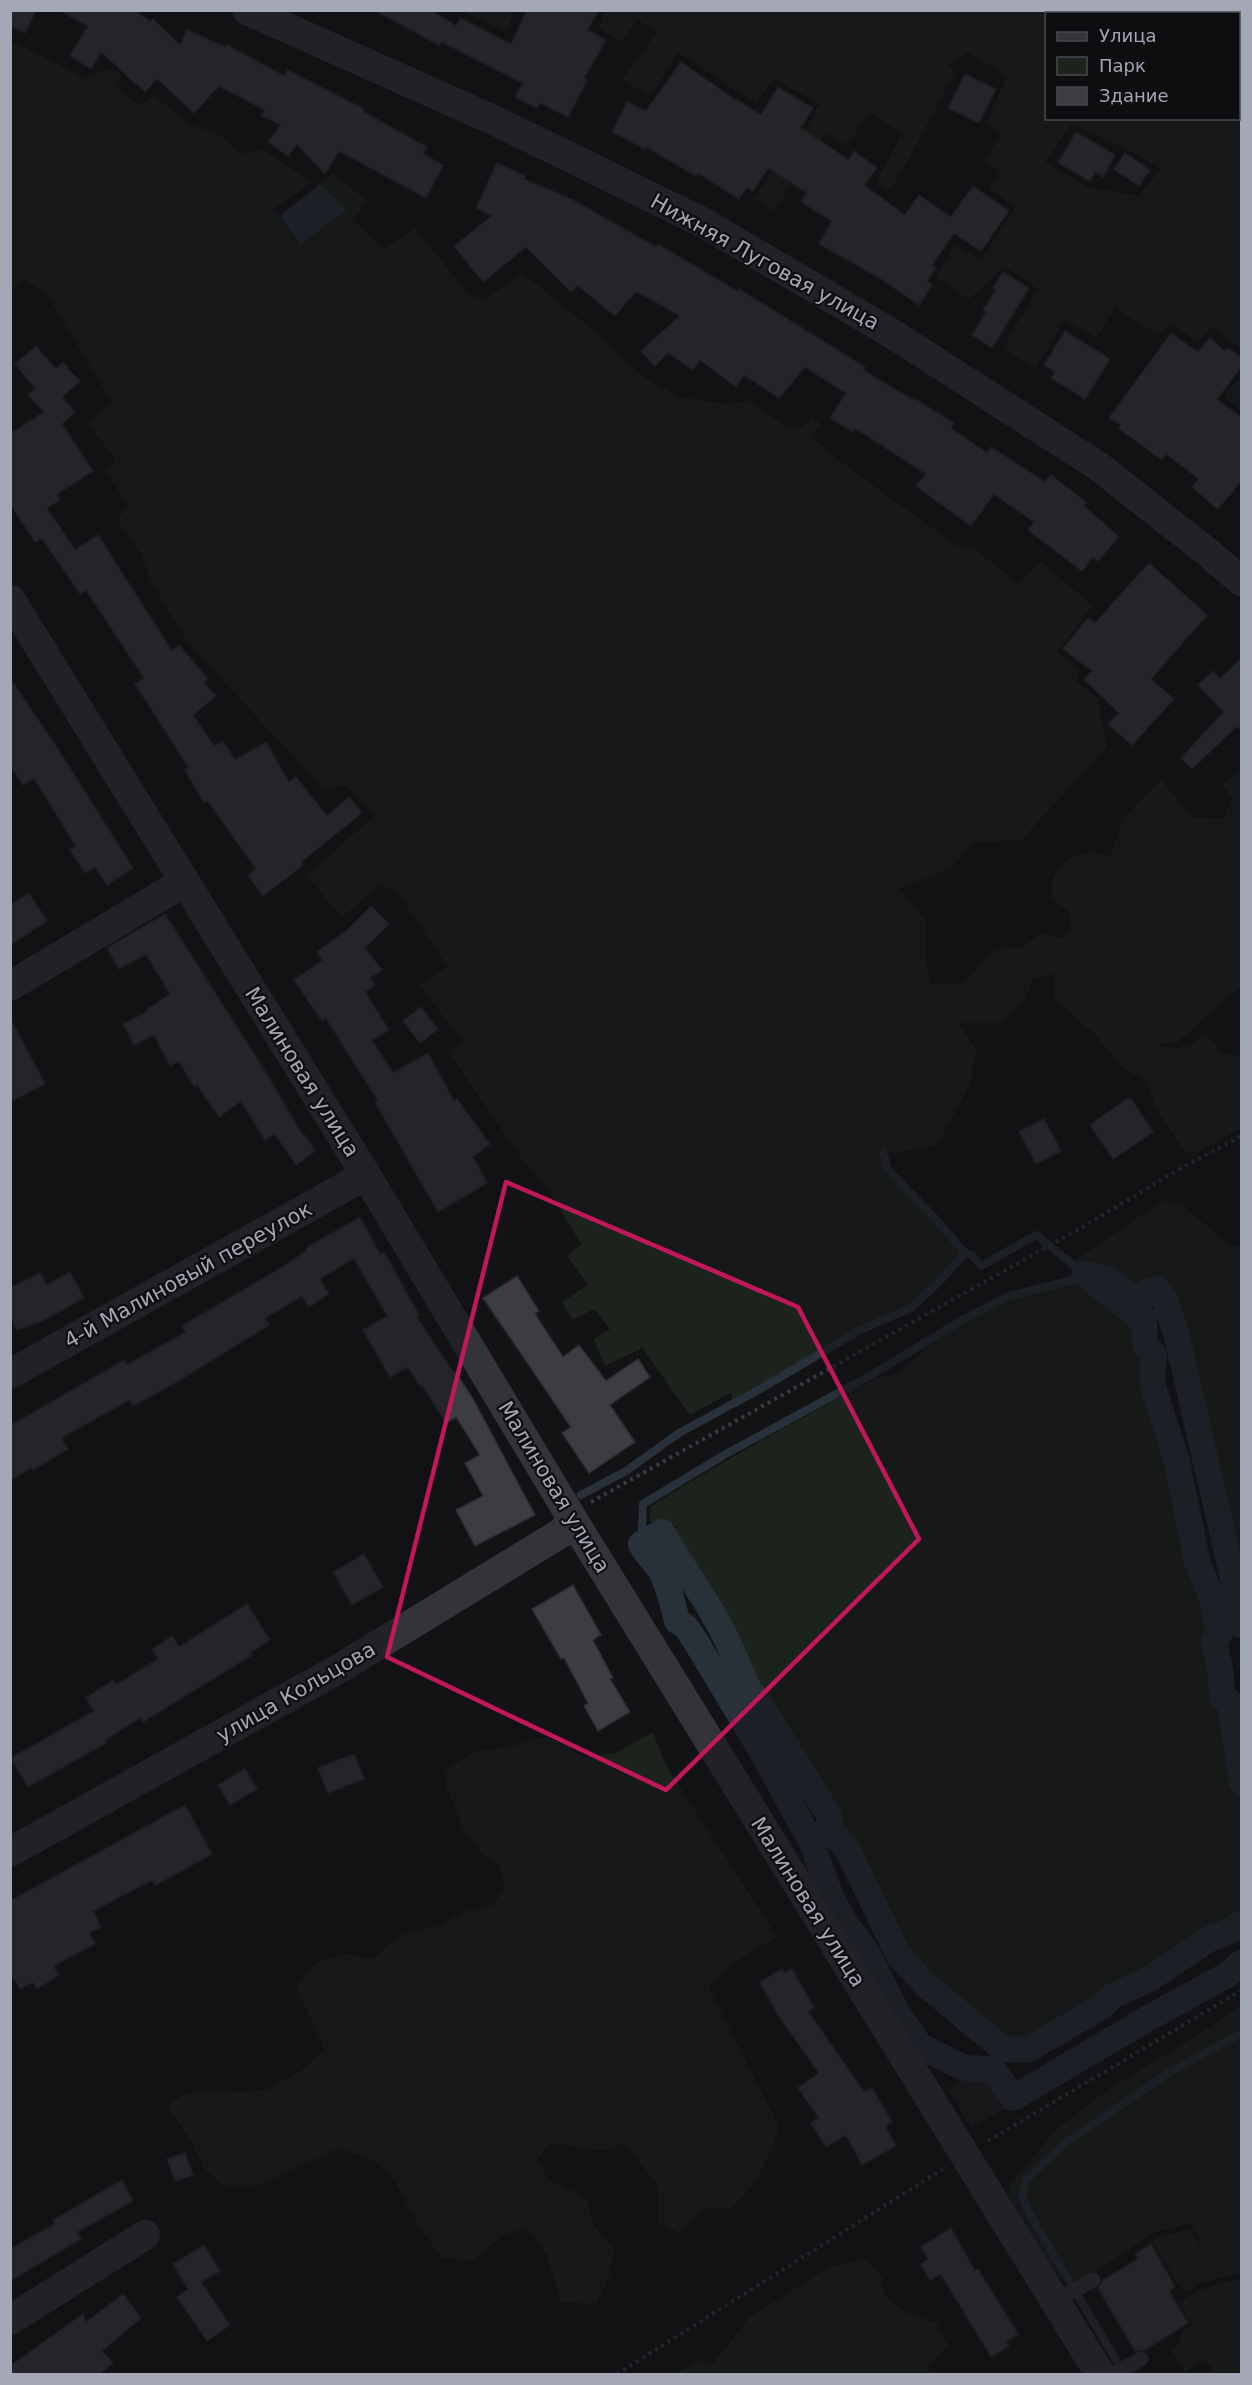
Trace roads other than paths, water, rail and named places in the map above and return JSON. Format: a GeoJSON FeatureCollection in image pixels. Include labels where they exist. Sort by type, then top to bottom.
{"type":"FeatureCollection","features":[{"type":"Feature","properties":{"kind":"street","name":"Нижняя Луговая улица"},"geometry":{"type":"LineString","coordinates":[[247,10],[500,123],[704,223],[891,333],[1098,466],[1242,582]]}},
{"type":"Feature","properties":{"kind":"street","name":"Малиновая улица"},"geometry":{"type":"LineString","coordinates":[[10,599],[366,1175],[573,1520],[1100,2374]]}},
{"type":"Feature","properties":{"kind":"street"},"geometry":{"type":"LineString","coordinates":[[10,986],[183,882]]}},
{"type":"Feature","properties":{"kind":"street","name":"4-й Малиновый переулок"},"geometry":{"type":"LineString","coordinates":[[10,1374],[366,1175]]}},
{"type":"Feature","properties":{"kind":"street","name":"улица Кольцова"},"geometry":{"type":"LineString","coordinates":[[10,1852],[340,1668],[561,1533],[573,1520]]}},
{"type":"Feature","properties":{"kind":"street"},"geometry":{"type":"LineString","coordinates":[[10,2320],[145,2235]]}},
{"type":"Feature","properties":{"kind":"lane"},"geometry":{"type":"LineString","coordinates":[[1055,2301],[1093,2280]]}},
{"type":"Feature","properties":{"kind":"lane"},"geometry":{"type":"LineString","coordinates":[[1114,2374],[1141,2360]]}},
{"type":"Feature","properties":{"kind":"waterway"},"geometry":{"type":"LineString","coordinates":[[581,1495],[626,1471],[679,1433],[762,1388],[860,1330],[911,1308],[965,1253],[888,1170],[883,1152]]}},
{"type":"Feature","properties":{"kind":"waterway"},"geometry":{"type":"LineString","coordinates":[[965,1253],[971,1254],[981,1266],[1036,1235],[1136,1315],[1144,1318]]}},
{"type":"Feature","properties":{"kind":"waterway"},"geometry":{"type":"LineString","coordinates":[[1242,1626],[1236,1591],[1177,1337],[1166,1302],[1158,1289],[1145,1293],[1139,1302],[1108,1279],[1085,1274],[1136,1315],[1144,1318],[1145,1344],[1154,1355],[1152,1376],[1154,1390],[1177,1461],[1197,1561],[1213,1601],[1219,1635],[1214,1641],[1221,1674],[1222,1697],[1230,1702],[1242,1782]]}},
{"type":"Feature","properties":{"kind":"waterway"},"geometry":{"type":"LineString","coordinates":[[653,1549],[642,1529],[643,1504],[724,1455],[873,1374],[962,1320],[1009,1296],[1088,1276]]}},
{"type":"Feature","properties":{"kind":"waterway"},"geometry":{"type":"LineString","coordinates":[[1242,1923],[1228,1932],[1209,1939],[1148,1980],[1110,1997],[1103,2006],[1027,2050],[1003,2049],[926,1985],[899,1956],[847,1849],[832,1832],[828,1814],[757,1699],[750,1692],[727,1639],[701,1594],[662,1532],[641,1544],[661,1571],[669,1589],[677,1621],[686,1627],[696,1642],[762,1752],[811,1841],[832,1900],[847,1926],[865,1949],[896,2011],[920,2046],[964,2068],[993,2069],[1013,2098],[1152,2016],[1227,1975],[1242,1962]]}},
{"type":"Feature","properties":{"kind":"waterway"},"geometry":{"type":"LineString","coordinates":[[1123,2372],[1032,2218],[1022,2196],[1026,2180],[1062,2145],[1170,2072],[1242,2033]]}}]}
